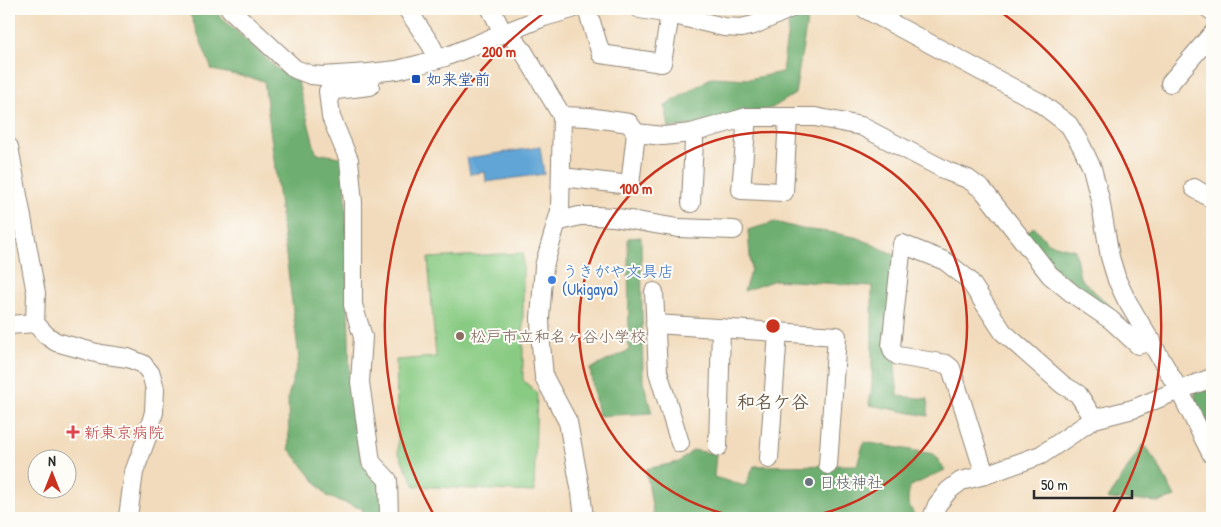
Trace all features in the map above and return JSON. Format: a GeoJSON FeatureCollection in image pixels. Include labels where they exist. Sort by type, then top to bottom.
{"type":"FeatureCollection","features":[{"type":"Feature","properties":{"kind":"street"},"geometry":{"type":"LineString","coordinates":[[230,9],[296,69],[311,75],[322,76],[397,70],[438,59],[544,17],[572,9]]}},
{"type":"Feature","properties":{"kind":"street"},"geometry":{"type":"LineString","coordinates":[[407,9],[432,45],[438,59]]}},
{"type":"Feature","properties":{"kind":"street"},"geometry":{"type":"LineString","coordinates":[[491,9],[505,32],[524,51],[562,116],[560,211],[544,266],[540,318],[542,372],[568,422],[584,518]]}},
{"type":"Feature","properties":{"kind":"street"},"geometry":{"type":"LineString","coordinates":[[587,9],[601,54],[662,63],[670,14]]}},
{"type":"Feature","properties":{"kind":"street"},"geometry":{"type":"LineString","coordinates":[[640,9],[724,27],[741,28],[754,25],[789,9]]}},
{"type":"Feature","properties":{"kind":"street"},"geometry":{"type":"LineString","coordinates":[[877,11],[1039,102],[1069,125],[1092,168],[1100,199],[1110,257],[1117,280],[1179,390],[1212,455]]}},
{"type":"Feature","properties":{"kind":"street"},"geometry":{"type":"LineString","coordinates":[[1170,83],[1212,34]]}},
{"type":"Feature","properties":{"kind":"street"},"geometry":{"type":"LineString","coordinates":[[369,73],[370,86],[328,91],[331,117],[349,160],[353,203],[353,305],[363,337],[360,382],[371,462],[388,480],[389,518]]}},
{"type":"Feature","properties":{"kind":"street"},"geometry":{"type":"LineString","coordinates":[[562,116],[588,117],[629,124],[636,133],[630,185],[562,177]]}},
{"type":"Feature","properties":{"kind":"street"},"geometry":{"type":"LineString","coordinates":[[747,118],[741,190],[784,192],[788,117]]}},
{"type":"Feature","properties":{"kind":"street"},"geometry":{"type":"LineString","coordinates":[[636,133],[663,136],[691,132],[747,118],[814,117],[862,126],[949,172],[968,179],[983,190],[1050,275],[1073,294],[1111,320],[1138,345],[1152,341]]}},
{"type":"Feature","properties":{"kind":"street"},"geometry":{"type":"LineString","coordinates":[[691,132],[694,141],[691,203]]}},
{"type":"Feature","properties":{"kind":"street"},"geometry":{"type":"LineString","coordinates":[[9,147],[36,293],[35,324],[56,342],[100,354],[128,358],[143,364],[151,374],[155,389],[154,412],[130,487],[128,517]]}},
{"type":"Feature","properties":{"kind":"street"},"geometry":{"type":"LineString","coordinates":[[1194,188],[1212,199]]}},
{"type":"Feature","properties":{"kind":"street"},"geometry":{"type":"LineString","coordinates":[[557,222],[579,216],[596,216],[678,228],[734,230]]}},
{"type":"Feature","properties":{"kind":"street"},"geometry":{"type":"LineString","coordinates":[[984,475],[951,368],[946,364],[898,356],[893,352],[891,346],[902,244],[945,261],[969,280],[1003,332],[1063,385],[1078,394],[1094,419]]}},
{"type":"Feature","properties":{"kind":"street"},"geometry":{"type":"LineString","coordinates":[[654,292],[658,372],[680,443]]}},
{"type":"Feature","properties":{"kind":"street"},"geometry":{"type":"LineString","coordinates":[[9,325],[35,324]]}},
{"type":"Feature","properties":{"kind":"street"},"geometry":{"type":"LineString","coordinates":[[655,324],[838,336],[828,465]]}},
{"type":"Feature","properties":{"kind":"street"},"geometry":{"type":"LineString","coordinates":[[718,447],[721,328]]}},
{"type":"Feature","properties":{"kind":"street"},"geometry":{"type":"LineString","coordinates":[[770,459],[778,332]]}},
{"type":"Feature","properties":{"kind":"street"},"geometry":{"type":"LineString","coordinates":[[932,518],[937,505],[948,490],[960,481],[984,475],[1041,455],[1094,419],[1133,410],[1212,378]]}},
{"type":"Feature","properties":{"kind":"green space"},"geometry":{"type":"Polygon","coordinates":[[[188,9],[212,9],[279,70],[298,82],[316,153],[345,158],[350,384],[362,463],[387,491],[383,518],[361,518],[363,509],[328,497],[289,449],[288,397],[299,358],[264,81],[212,70],[188,9]]]}},
{"type":"Feature","properties":{"kind":"green space"},"geometry":{"type":"Polygon","coordinates":[[[809,9],[795,94],[772,108],[693,125],[669,128],[665,106],[712,77],[749,79],[782,72],[789,22],[809,9]]]}},
{"type":"Feature","properties":{"kind":"green space"},"geometry":{"type":"Polygon","coordinates":[[[775,222],[802,229],[859,238],[895,255],[895,368],[898,396],[928,399],[928,416],[869,405],[872,386],[872,286],[775,280],[744,291],[751,269],[748,230],[775,222]]]}},
{"type":"Feature","properties":{"kind":"green space"},"geometry":{"type":"Polygon","coordinates":[[[1034,227],[1048,243],[1075,250],[1080,278],[1109,305],[1127,326],[1054,272],[1025,233],[1034,227]]]}},
{"type":"Feature","properties":{"kind":"green space"},"geometry":{"type":"Polygon","coordinates":[[[641,237],[643,381],[652,413],[598,416],[590,369],[629,350],[628,238],[641,237]]]}},
{"type":"Feature","properties":{"kind":"green space"},"geometry":{"type":"Polygon","coordinates":[[[523,253],[523,380],[537,393],[534,492],[415,486],[398,452],[396,360],[436,357],[428,258],[523,253]]]}},
{"type":"Feature","properties":{"kind":"green space"},"geometry":{"type":"Polygon","coordinates":[[[1212,383],[1212,441],[1196,411],[1195,390],[1212,383]]]}},
{"type":"Feature","properties":{"kind":"green space"},"geometry":{"type":"Polygon","coordinates":[[[864,442],[934,454],[945,470],[909,487],[908,503],[916,518],[654,518],[646,469],[679,462],[693,450],[716,454],[714,477],[745,486],[754,466],[857,465],[864,442]]]}},
{"type":"Feature","properties":{"kind":"green space"},"geometry":{"type":"Polygon","coordinates":[[[1143,444],[1157,463],[1175,497],[1159,502],[1108,499],[1143,444]]]}},
{"type":"Feature","properties":{"kind":"water"},"geometry":{"type":"Polygon","coordinates":[[[540,147],[544,174],[486,182],[485,172],[470,174],[467,158],[540,147]]]}},
{"type":"Feature","properties":{"kind":"place","name":"如来堂前"},"geometry":{"type":"Point","coordinates":[416,79]}},
{"type":"Feature","properties":{"kind":"place","name":"うきがや文具店 (Ukigaya)"},"geometry":{"type":"Point","coordinates":[552,280]}},
{"type":"Feature","properties":{"kind":"place","name":"松戸市立和名ヶ谷小学校"},"geometry":{"type":"Point","coordinates":[460,336]}},
{"type":"Feature","properties":{"kind":"place","name":"新東京病院"},"geometry":{"type":"Point","coordinates":[73,432]}},
{"type":"Feature","properties":{"kind":"place","name":"日枝神社"},"geometry":{"type":"Point","coordinates":[809,482]}},
{"type":"Feature","properties":{"kind":"district","name":"和名ケ谷"},"geometry":{"type":"Point","coordinates":[773,402]}}]}
